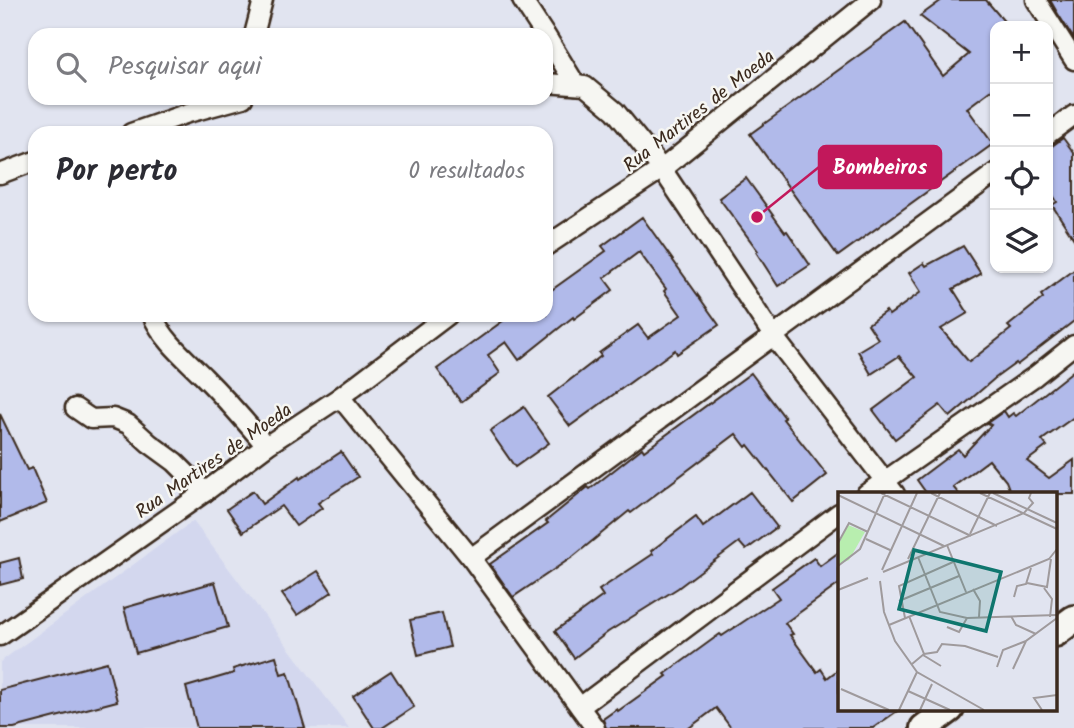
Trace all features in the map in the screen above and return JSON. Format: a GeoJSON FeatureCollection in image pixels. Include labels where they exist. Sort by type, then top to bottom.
{"type":"FeatureCollection","features":[{"type":"Feature","properties":{"kind":"street"},"geometry":{"type":"LineString","coordinates":[[256,28],[263,0]]}},
{"type":"Feature","properties":{"kind":"street"},"geometry":{"type":"LineString","coordinates":[[522,0],[541,28]]}},
{"type":"Feature","properties":{"kind":"street","name":"Rua Martires de Moeda"},"geometry":{"type":"LineString","coordinates":[[553,241],[662,169],[871,0]]}},
{"type":"Feature","properties":{"kind":"street"},"geometry":{"type":"LineString","coordinates":[[1036,0],[1074,60]]}},
{"type":"Feature","properties":{"kind":"street"},"geometry":{"type":"LineString","coordinates":[[553,47],[576,85]]}},
{"type":"Feature","properties":{"kind":"street"},"geometry":{"type":"LineString","coordinates":[[553,83],[585,86],[615,111],[662,169],[774,337],[890,486]]}},
{"type":"Feature","properties":{"kind":"street"},"geometry":{"type":"LineString","coordinates":[[153,126],[221,105]]}},
{"type":"Feature","properties":{"kind":"street"},"geometry":{"type":"LineString","coordinates":[[1053,130],[1074,115]]}},
{"type":"Feature","properties":{"kind":"street"},"geometry":{"type":"LineString","coordinates":[[0,174],[28,164]]}},
{"type":"Feature","properties":{"kind":"street"},"geometry":{"type":"LineString","coordinates":[[471,558],[990,177]]}},
{"type":"Feature","properties":{"kind":"street"},"geometry":{"type":"LineString","coordinates":[[155,322],[171,346],[227,401],[266,446]]}},
{"type":"Feature","properties":{"kind":"street","name":"Rua Martires de Moeda"},"geometry":{"type":"LineString","coordinates":[[0,636],[266,446],[340,397],[439,322]]}},
{"type":"Feature","properties":{"kind":"street"},"geometry":{"type":"LineString","coordinates":[[872,492],[890,486],[1074,345]]}},
{"type":"Feature","properties":{"kind":"street"},"geometry":{"type":"LineString","coordinates":[[340,397],[471,558],[595,728]]}},
{"type":"Feature","properties":{"kind":"street"},"geometry":{"type":"LineString","coordinates":[[75,408],[91,419],[113,418],[128,424],[175,462],[205,492]]}},
{"type":"Feature","properties":{"kind":"street"},"geometry":{"type":"LineString","coordinates":[[580,707],[838,514]]}},
{"type":"Feature","properties":{"kind":"street"},"geometry":{"type":"LineString","coordinates":[[1056,632],[1074,619]]}},
{"type":"Feature","properties":{"kind":"street"},"geometry":{"type":"LineString","coordinates":[[924,728],[949,710]]}},
{"type":"Feature","properties":{"kind":"shaded area"},"geometry":{"type":"Polygon","coordinates":[[[193,521],[349,728],[0,728],[0,662],[193,521]]]}},
{"type":"Feature","properties":{"kind":"building"},"geometry":{"type":"Polygon","coordinates":[[[942,0],[986,0],[1004,21],[990,21],[990,91],[967,108],[990,140],[990,146],[838,256],[750,134],[905,22],[943,76],[969,54],[920,16],[942,0]]]}},
{"type":"Feature","properties":{"kind":"building"},"geometry":{"type":"Polygon","coordinates":[[[1050,0],[1074,0],[1074,39],[1058,14],[1050,0]]]}},
{"type":"Feature","properties":{"kind":"building"},"geometry":{"type":"Polygon","coordinates":[[[1063,138],[1074,153],[1074,239],[1053,207],[1057,202],[1053,195],[1053,145],[1063,138]]]}},
{"type":"Feature","properties":{"kind":"building"},"geometry":{"type":"Polygon","coordinates":[[[746,178],[810,265],[778,286],[756,252],[758,251],[719,198],[746,178]]]}},
{"type":"Feature","properties":{"kind":"building"},"geometry":{"type":"Polygon","coordinates":[[[642,217],[719,325],[677,354],[675,350],[570,426],[548,397],[601,356],[599,353],[638,325],[648,338],[681,315],[639,252],[604,278],[613,290],[574,319],[573,317],[519,360],[506,342],[488,355],[500,373],[461,402],[437,369],[501,322],[553,322],[553,289],[606,251],[602,246],[642,217]]]}},
{"type":"Feature","properties":{"kind":"building"},"geometry":{"type":"Polygon","coordinates":[[[963,246],[981,274],[953,289],[968,313],[941,329],[969,362],[1011,329],[1008,326],[1043,298],[1041,295],[1074,270],[1074,321],[1017,365],[1016,363],[994,379],[950,417],[940,405],[895,439],[873,410],[917,377],[899,356],[871,374],[858,351],[878,339],[868,324],[886,311],[889,315],[921,292],[909,273],[924,263],[926,266],[963,246]]]}},
{"type":"Feature","properties":{"kind":"building"},"geometry":{"type":"Polygon","coordinates":[[[1074,370],[1074,417],[1042,440],[1047,446],[1027,461],[1049,478],[1074,460],[1074,494],[1010,492],[1006,481],[989,460],[953,487],[957,492],[926,492],[917,480],[958,449],[963,455],[991,425],[987,423],[1004,411],[1008,417],[1013,413],[1016,416],[1074,370]]]}},
{"type":"Feature","properties":{"kind":"building"},"geometry":{"type":"Polygon","coordinates":[[[751,373],[827,475],[793,502],[748,445],[746,447],[736,434],[631,513],[629,511],[574,556],[513,597],[490,564],[548,523],[546,521],[588,487],[590,489],[642,448],[644,451],[751,373]]]}},
{"type":"Feature","properties":{"kind":"building"},"geometry":{"type":"Polygon","coordinates":[[[524,407],[549,443],[515,467],[490,431],[524,407]]]}},
{"type":"Feature","properties":{"kind":"building"},"geometry":{"type":"Polygon","coordinates":[[[0,414],[27,470],[32,468],[47,503],[0,522],[0,414]]]}},
{"type":"Feature","properties":{"kind":"building"},"geometry":{"type":"Polygon","coordinates":[[[341,452],[358,477],[318,503],[322,508],[296,526],[281,506],[243,532],[227,509],[253,491],[262,504],[299,477],[300,479],[341,452]]]}},
{"type":"Feature","properties":{"kind":"building"},"geometry":{"type":"Polygon","coordinates":[[[750,492],[777,527],[746,550],[739,542],[678,588],[608,632],[574,658],[555,631],[603,596],[599,590],[653,554],[651,551],[696,517],[703,527],[750,492]]]}},
{"type":"Feature","properties":{"kind":"building"},"geometry":{"type":"Polygon","coordinates":[[[838,553],[838,585],[785,623],[793,634],[790,635],[817,672],[821,669],[827,678],[838,670],[838,710],[899,710],[873,728],[731,728],[716,708],[689,728],[606,728],[603,719],[667,676],[665,674],[720,634],[722,636],[779,598],[772,588],[814,558],[820,566],[838,553]]]}},
{"type":"Feature","properties":{"kind":"building"},"geometry":{"type":"Polygon","coordinates":[[[19,558],[23,579],[0,585],[0,563],[19,558]]]}},
{"type":"Feature","properties":{"kind":"building"},"geometry":{"type":"Polygon","coordinates":[[[318,571],[332,592],[297,615],[282,594],[318,571]]]}},
{"type":"Feature","properties":{"kind":"building"},"geometry":{"type":"Polygon","coordinates":[[[215,582],[228,627],[136,653],[124,608],[215,582]]]}},
{"type":"Feature","properties":{"kind":"building"},"geometry":{"type":"Polygon","coordinates":[[[442,613],[450,647],[418,655],[410,620],[442,613]]]}},
{"type":"Feature","properties":{"kind":"building"},"geometry":{"type":"Polygon","coordinates":[[[276,656],[281,674],[288,672],[305,728],[197,728],[186,687],[234,673],[233,669],[276,656]]]}},
{"type":"Feature","properties":{"kind":"building"},"geometry":{"type":"Polygon","coordinates":[[[107,662],[117,701],[14,728],[0,728],[0,690],[107,662]]]}},
{"type":"Feature","properties":{"kind":"building"},"geometry":{"type":"Polygon","coordinates":[[[391,671],[414,707],[382,728],[374,728],[353,696],[391,671]]]}},
{"type":"Feature","properties":{"kind":"place","name":"Bombeiros"},"geometry":{"type":"Point","coordinates":[757,217]}}]}
